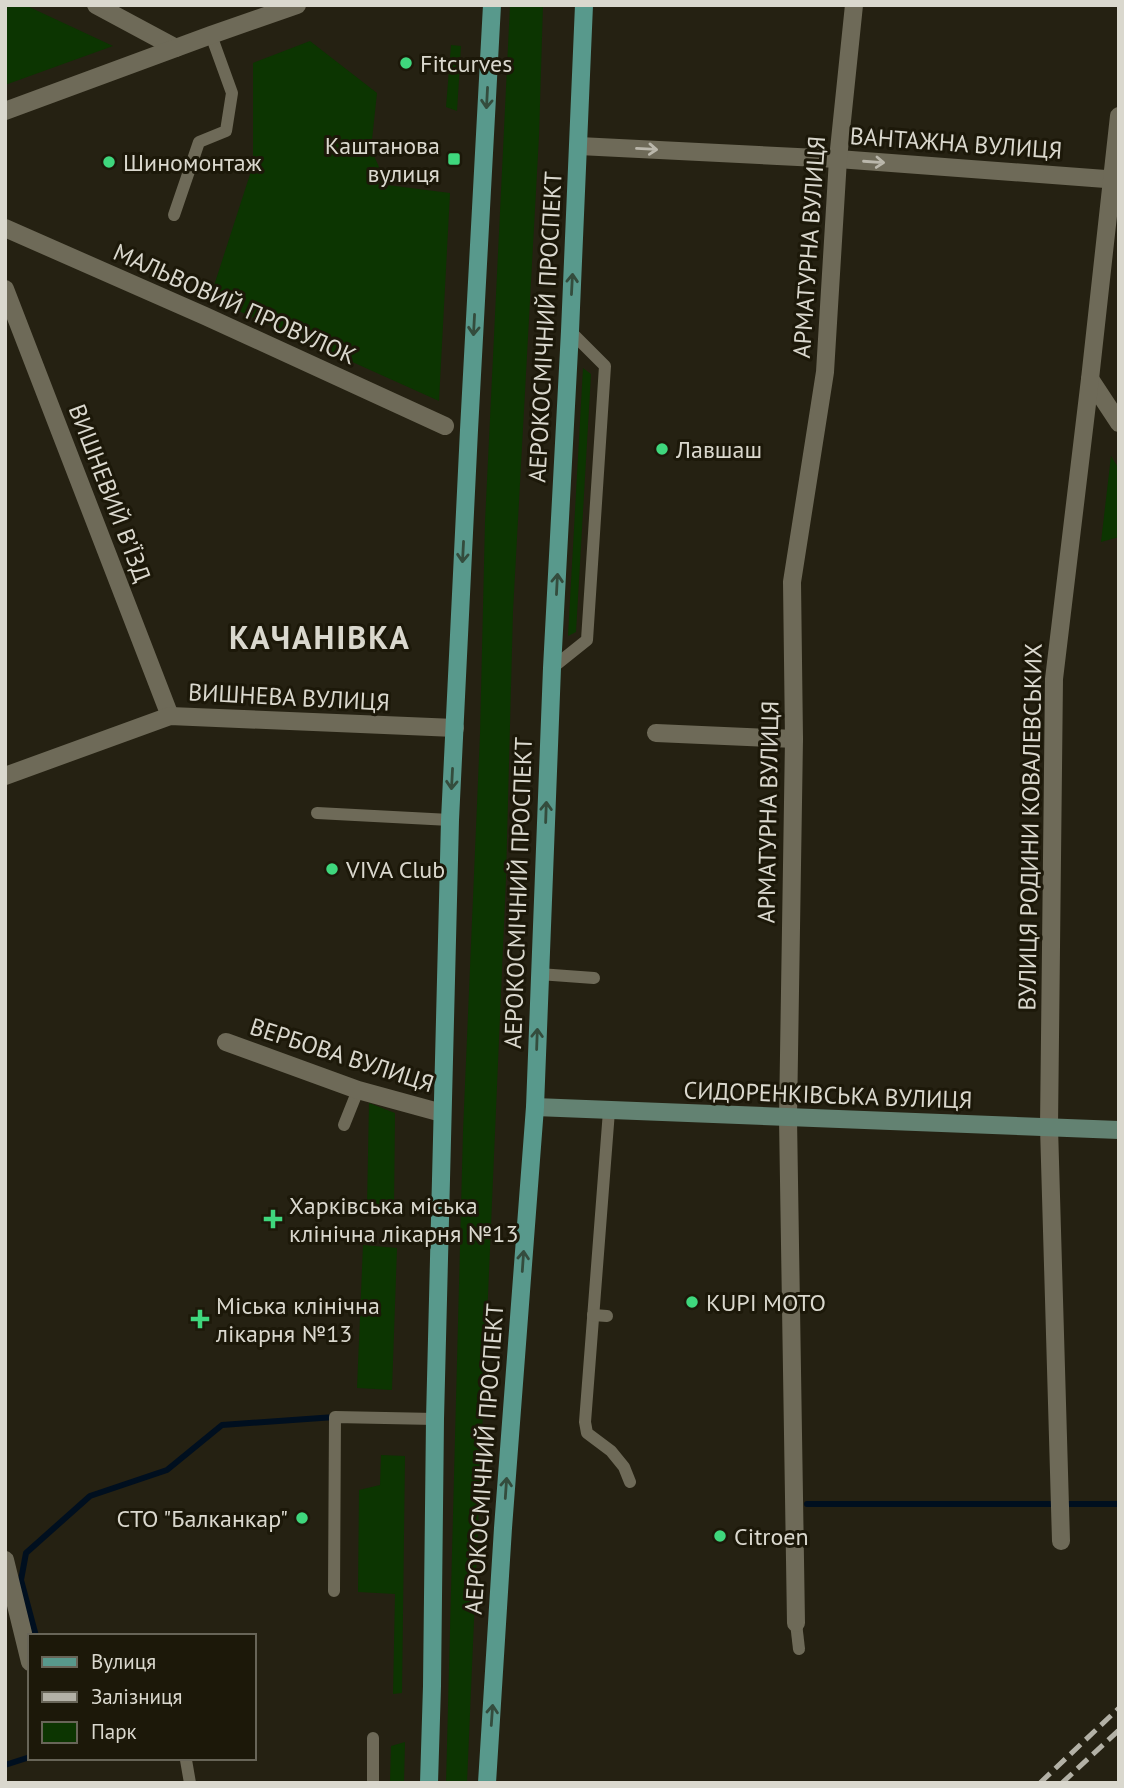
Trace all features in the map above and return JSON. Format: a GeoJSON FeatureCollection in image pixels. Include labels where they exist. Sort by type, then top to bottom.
{"type":"FeatureCollection","features":[{"type":"Feature","properties":{"kind":"main road","name":"АЕРОКОСМІЧНИЙ ПРОСПЕКТ"},"geometry":{"type":"LineString","coordinates":[[429,1783],[450,820],[492,5]]}},
{"type":"Feature","properties":{"kind":"main road","name":"АЕРОКОСМІЧНИЙ ПРОСПЕКТ"},"geometry":{"type":"LineString","coordinates":[[487,1783],[503,1528],[535,1107],[552,668],[584,5]]}},
{"type":"Feature","properties":{"kind":"main road","name":"СИДОРЕНКІВСЬКА ВУЛИЦЯ"},"geometry":{"type":"LineString","coordinates":[[535,1107],[1119,1130]]}},
{"type":"Feature","properties":{"kind":"street"},"geometry":{"type":"LineString","coordinates":[[96,5],[176,48]]}},
{"type":"Feature","properties":{"kind":"street"},"geometry":{"type":"LineString","coordinates":[[5,111],[297,5]]}},
{"type":"Feature","properties":{"kind":"street","name":"АРМАТУРНА ВУЛИЦЯ"},"geometry":{"type":"LineString","coordinates":[[796,1623],[789,1118],[794,739],[792,582],[825,372],[838,159],[854,5]]}},
{"type":"Feature","properties":{"kind":"street","name":"ВУЛИЦЯ РОДИНИ КОВАЛЕВСЬКИХ"},"geometry":{"type":"LineString","coordinates":[[1062,1541],[1049,1127],[1054,679],[1116,180],[1119,116]]}},
{"type":"Feature","properties":{"kind":"street","name":"ВАНТАЖНА ВУЛИЦЯ"},"geometry":{"type":"LineString","coordinates":[[579,146],[838,159],[1116,180]]}},
{"type":"Feature","properties":{"kind":"street","name":"МАЛЬВОВИЙ ПРОВУЛОК"},"geometry":{"type":"LineString","coordinates":[[5,228],[444,426]]}},
{"type":"Feature","properties":{"kind":"street","name":"ВИШНЕВИЙ В’ЇЗД"},"geometry":{"type":"LineString","coordinates":[[5,289],[170,716]]}},
{"type":"Feature","properties":{"kind":"street"},"geometry":{"type":"LineString","coordinates":[[1090,379],[1119,423]]}},
{"type":"Feature","properties":{"kind":"street","name":"ВИШНЕВА ВУЛИЦЯ"},"geometry":{"type":"LineString","coordinates":[[5,776],[170,716],[455,728]]}},
{"type":"Feature","properties":{"kind":"street"},"geometry":{"type":"LineString","coordinates":[[656,733],[794,739]]}},
{"type":"Feature","properties":{"kind":"street","name":"ВЕРБОВА ВУЛИЦЯ"},"geometry":{"type":"LineString","coordinates":[[226,1042],[358,1090],[442,1113]]}},
{"type":"Feature","properties":{"kind":"street"},"geometry":{"type":"LineString","coordinates":[[5,1560],[28,1654]]}},
{"type":"Feature","properties":{"kind":"lane"},"geometry":{"type":"LineString","coordinates":[[174,215],[199,142],[226,131],[232,93],[211,35]]}},
{"type":"Feature","properties":{"kind":"lane"},"geometry":{"type":"LineString","coordinates":[[552,668],[587,640],[605,366],[570,331]]}},
{"type":"Feature","properties":{"kind":"lane"},"geometry":{"type":"LineString","coordinates":[[317,813],[450,820]]}},
{"type":"Feature","properties":{"kind":"lane"},"geometry":{"type":"LineString","coordinates":[[539,974],[594,978]]}},
{"type":"Feature","properties":{"kind":"lane"},"geometry":{"type":"LineString","coordinates":[[344,1125],[358,1090]]}},
{"type":"Feature","properties":{"kind":"lane"},"geometry":{"type":"LineString","coordinates":[[609,1111],[586,1422],[587,1433],[611,1451],[624,1467],[630,1482]]}},
{"type":"Feature","properties":{"kind":"lane"},"geometry":{"type":"LineString","coordinates":[[593,1315],[607,1316]]}},
{"type":"Feature","properties":{"kind":"lane"},"geometry":{"type":"LineString","coordinates":[[334,1591],[335,1417],[435,1419]]}},
{"type":"Feature","properties":{"kind":"lane"},"geometry":{"type":"LineString","coordinates":[[796,1623],[799,1649]]}},
{"type":"Feature","properties":{"kind":"lane"},"geometry":{"type":"LineString","coordinates":[[373,1738],[373,1783]]}},
{"type":"Feature","properties":{"kind":"lane"},"geometry":{"type":"LineString","coordinates":[[186,1760],[190,1783]]}},
{"type":"Feature","properties":{"kind":"green space"},"geometry":{"type":"Polygon","coordinates":[[[5,5],[25,5],[113,46],[5,85],[5,5]]]}},
{"type":"Feature","properties":{"kind":"green space"},"geometry":{"type":"Polygon","coordinates":[[[510,5],[543,5],[539,136],[513,611],[506,877],[467,1783],[446,1783],[463,1131],[480,734],[485,522],[510,5]]]}},
{"type":"Feature","properties":{"kind":"green space"},"geometry":{"type":"Polygon","coordinates":[[[310,41],[377,93],[371,149],[387,185],[450,193],[439,401],[210,298],[253,165],[253,63],[310,41]]]}},
{"type":"Feature","properties":{"kind":"green space"},"geometry":{"type":"Polygon","coordinates":[[[451,45],[461,46],[457,111],[446,107],[451,45]]]}},
{"type":"Feature","properties":{"kind":"green space"},"geometry":{"type":"Polygon","coordinates":[[[583,368],[591,374],[576,632],[568,636],[583,368]]]}},
{"type":"Feature","properties":{"kind":"green space"},"geometry":{"type":"Polygon","coordinates":[[[1111,456],[1119,469],[1119,537],[1101,542],[1111,456]]]}},
{"type":"Feature","properties":{"kind":"green space"},"geometry":{"type":"Polygon","coordinates":[[[369,1103],[395,1113],[394,1208],[367,1206],[369,1103]]]}},
{"type":"Feature","properties":{"kind":"green space"},"geometry":{"type":"Polygon","coordinates":[[[363,1245],[397,1248],[392,1390],[357,1388],[363,1245]]]}},
{"type":"Feature","properties":{"kind":"green space"},"geometry":{"type":"Polygon","coordinates":[[[381,1455],[405,1456],[402,1693],[393,1694],[395,1594],[358,1592],[359,1490],[380,1485],[381,1455]]]}},
{"type":"Feature","properties":{"kind":"green space"},"geometry":{"type":"Polygon","coordinates":[[[405,1742],[404,1783],[390,1783],[391,1746],[405,1742]]]}},
{"type":"Feature","properties":{"kind":"waterway"},"geometry":{"type":"LineString","coordinates":[[35,1634],[21,1580],[26,1553],[90,1496],[167,1470],[222,1425],[335,1417]]}},
{"type":"Feature","properties":{"kind":"waterway"},"geometry":{"type":"LineString","coordinates":[[807,1504],[1119,1504]]}},
{"type":"Feature","properties":{"kind":"waterway"},"geometry":{"type":"LineString","coordinates":[[5,1765],[28,1758]]}},
{"type":"Feature","properties":{"kind":"railway"},"geometry":{"type":"LineString","coordinates":[[1040,1783],[1119,1708]]}},
{"type":"Feature","properties":{"kind":"railway"},"geometry":{"type":"LineString","coordinates":[[1062,1783],[1119,1730]]}},
{"type":"Feature","properties":{"kind":"place","name":"Fitcurves"},"geometry":{"type":"Point","coordinates":[406,63]}},
{"type":"Feature","properties":{"kind":"place","name":"Каштанова вулиця"},"geometry":{"type":"Point","coordinates":[454,159]}},
{"type":"Feature","properties":{"kind":"place","name":"Шиномонтаж"},"geometry":{"type":"Point","coordinates":[109,162]}},
{"type":"Feature","properties":{"kind":"place","name":"Лавшаш"},"geometry":{"type":"Point","coordinates":[662,449]}},
{"type":"Feature","properties":{"kind":"place","name":"VIVA Club"},"geometry":{"type":"Point","coordinates":[332,869]}},
{"type":"Feature","properties":{"kind":"place","name":"Харківська міська клінічна лікарня №13"},"geometry":{"type":"Point","coordinates":[273,1219]}},
{"type":"Feature","properties":{"kind":"place","name":"KUPI MOTO"},"geometry":{"type":"Point","coordinates":[692,1302]}},
{"type":"Feature","properties":{"kind":"place","name":"Міська клінічна лікарня №13"},"geometry":{"type":"Point","coordinates":[200,1319]}},
{"type":"Feature","properties":{"kind":"place","name":"СТО \"Балканкар\""},"geometry":{"type":"Point","coordinates":[302,1518]}},
{"type":"Feature","properties":{"kind":"place","name":"Citroen"},"geometry":{"type":"Point","coordinates":[720,1536]}},
{"type":"Feature","properties":{"kind":"district","name":"КАЧАНІВКА"},"geometry":{"type":"Point","coordinates":[320,637]}}]}
